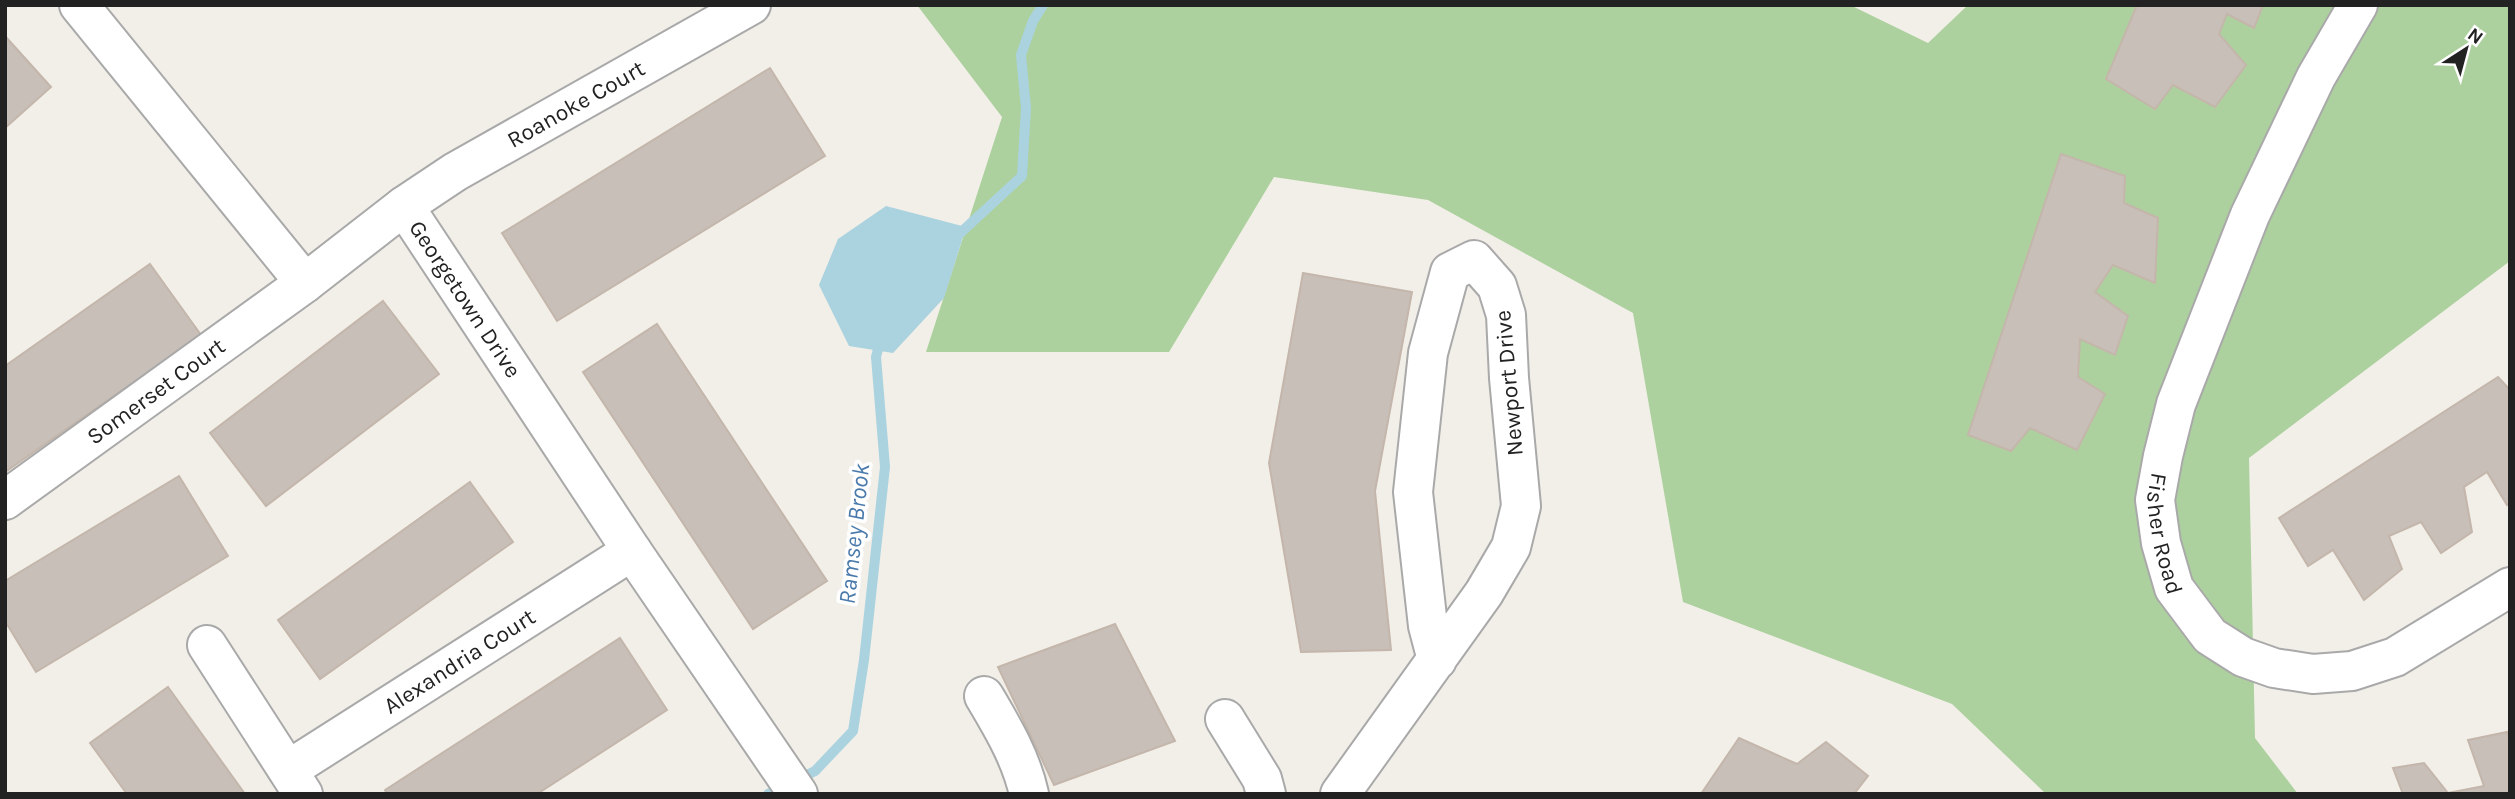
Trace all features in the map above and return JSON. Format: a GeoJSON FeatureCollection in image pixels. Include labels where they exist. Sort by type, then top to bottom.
{"type":"FeatureCollection","features":[{"type":"Feature","properties":{"kind":"street"},"geometry":{"type":"LineString","coordinates":[[79,5],[304,283]]}},
{"type":"Feature","properties":{"kind":"street","name":"Roanoke Court"},"geometry":{"type":"LineString","coordinates":[[404,206],[455,172],[751,5]]}},
{"type":"Feature","properties":{"kind":"street","name":"Fisher Road"},"geometry":{"type":"LineString","coordinates":[[2358,5],[2316,77],[2250,215],[2176,404],[2155,500],[2161,542],[2174,588],[2210,636],[2243,657],[2274,668],[2313,674],[2352,671],[2395,657],[2510,587]]}},
{"type":"Feature","properties":{"kind":"street","name":"Georgetown Drive"},"geometry":{"type":"LineString","coordinates":[[304,283],[404,206],[632,551],[797,794]]}},
{"type":"Feature","properties":{"kind":"street","name":"Newport Drive"},"geometry":{"type":"LineString","coordinates":[[1340,794],[1437,660],[1485,593],[1511,547],[1521,506],[1506,315],[1497,286],[1474,260],[1450,272],[1428,353],[1413,492],[1428,626],[1437,660]]}},
{"type":"Feature","properties":{"kind":"street","name":"Somerset Court"},"geometry":{"type":"LineString","coordinates":[[5,500],[304,283]]}},
{"type":"Feature","properties":{"kind":"street","name":"Alexandria Court"},"geometry":{"type":"LineString","coordinates":[[296,782],[632,551]]}},
{"type":"Feature","properties":{"kind":"street"},"geometry":{"type":"LineString","coordinates":[[207,645],[296,782]]}},
{"type":"Feature","properties":{"kind":"street"},"geometry":{"type":"LineString","coordinates":[[984,696],[1013,747],[1024,771],[1029,794]]}},
{"type":"Feature","properties":{"kind":"street"},"geometry":{"type":"LineString","coordinates":[[1225,719],[1262,779],[1266,794]]}},
{"type":"Feature","properties":{"kind":"green space"},"geometry":{"type":"Polygon","coordinates":[[[917,5],[1850,5],[1928,43],[1968,5],[2510,5],[2510,261],[2249,458],[2255,738],[2298,794],[2046,794],[1952,704],[1683,602],[1633,313],[1428,200],[1274,177],[1169,352],[926,352],[1002,117],[917,5]]]}},
{"type":"Feature","properties":{"kind":"water"},"geometry":{"type":"Polygon","coordinates":[[[886,206],[966,227],[944,298],[893,353],[849,346],[819,285],[838,239],[886,206]]]}},
{"type":"Feature","properties":{"kind":"building"},"geometry":{"type":"Polygon","coordinates":[[[2137,5],[2263,5],[2254,28],[2227,14],[2219,34],[2246,65],[2215,107],[2173,85],[2155,109],[2106,79],[2137,5]]]}},
{"type":"Feature","properties":{"kind":"building"},"geometry":{"type":"Polygon","coordinates":[[[5,36],[51,87],[5,128],[5,36]]]}},
{"type":"Feature","properties":{"kind":"building"},"geometry":{"type":"Polygon","coordinates":[[[770,68],[825,156],[557,321],[502,233],[770,68]]]}},
{"type":"Feature","properties":{"kind":"building"},"geometry":{"type":"Polygon","coordinates":[[[2061,154],[2125,176],[2124,203],[2158,218],[2155,283],[2113,265],[2095,292],[2128,316],[2115,355],[2080,339],[2078,377],[2105,394],[2077,450],[2030,428],[2011,451],[1968,435],[2061,154]]]}},
{"type":"Feature","properties":{"kind":"building"},"geometry":{"type":"Polygon","coordinates":[[[150,264],[201,335],[5,472],[5,366],[150,264]]]}},
{"type":"Feature","properties":{"kind":"building"},"geometry":{"type":"Polygon","coordinates":[[[1303,273],[1412,292],[1375,491],[1391,650],[1301,652],[1269,463],[1303,273]]]}},
{"type":"Feature","properties":{"kind":"building"},"geometry":{"type":"Polygon","coordinates":[[[383,301],[439,374],[266,506],[210,433],[383,301]]]}},
{"type":"Feature","properties":{"kind":"building"},"geometry":{"type":"Polygon","coordinates":[[[657,324],[827,581],[753,629],[583,372],[657,324]]]}},
{"type":"Feature","properties":{"kind":"building"},"geometry":{"type":"Polygon","coordinates":[[[2498,377],[2510,390],[2510,503],[2507,505],[2487,472],[2464,487],[2472,532],[2441,553],[2421,522],[2389,536],[2402,569],[2364,600],[2333,550],[2308,566],[2279,518],[2498,377]]]}},
{"type":"Feature","properties":{"kind":"building"},"geometry":{"type":"Polygon","coordinates":[[[179,476],[228,556],[36,672],[5,621],[5,581],[179,476]]]}},
{"type":"Feature","properties":{"kind":"building"},"geometry":{"type":"Polygon","coordinates":[[[470,482],[513,542],[320,679],[278,620],[470,482]]]}},
{"type":"Feature","properties":{"kind":"building"},"geometry":{"type":"Polygon","coordinates":[[[1115,624],[1175,741],[1054,785],[998,667],[1115,624]]]}},
{"type":"Feature","properties":{"kind":"building"},"geometry":{"type":"Polygon","coordinates":[[[620,638],[667,710],[537,794],[387,794],[385,790],[620,638]]]}},
{"type":"Feature","properties":{"kind":"building"},"geometry":{"type":"Polygon","coordinates":[[[168,687],[245,794],[127,794],[90,743],[168,687]]]}},
{"type":"Feature","properties":{"kind":"building"},"geometry":{"type":"Polygon","coordinates":[[[2507,732],[2510,740],[2510,794],[2403,794],[2393,768],[2424,763],[2448,793],[2484,786],[2468,740],[2507,732]]]}},
{"type":"Feature","properties":{"kind":"building"},"geometry":{"type":"Polygon","coordinates":[[[1739,738],[1797,764],[1826,742],[1868,776],[1854,794],[1701,794],[1739,738]]]}},
{"type":"Feature","properties":{"kind":"waterway","name":"Ramsey Brook"},"geometry":{"type":"LineString","coordinates":[[957,236],[1022,176],[1026,108],[1021,55],[1033,21],[1043,5]]}},
{"type":"Feature","properties":{"kind":"waterway","name":"Ramsey Brook"},"geometry":{"type":"LineString","coordinates":[[768,794],[815,771],[853,731],[864,660],[885,467],[876,357],[881,337]]}}]}
